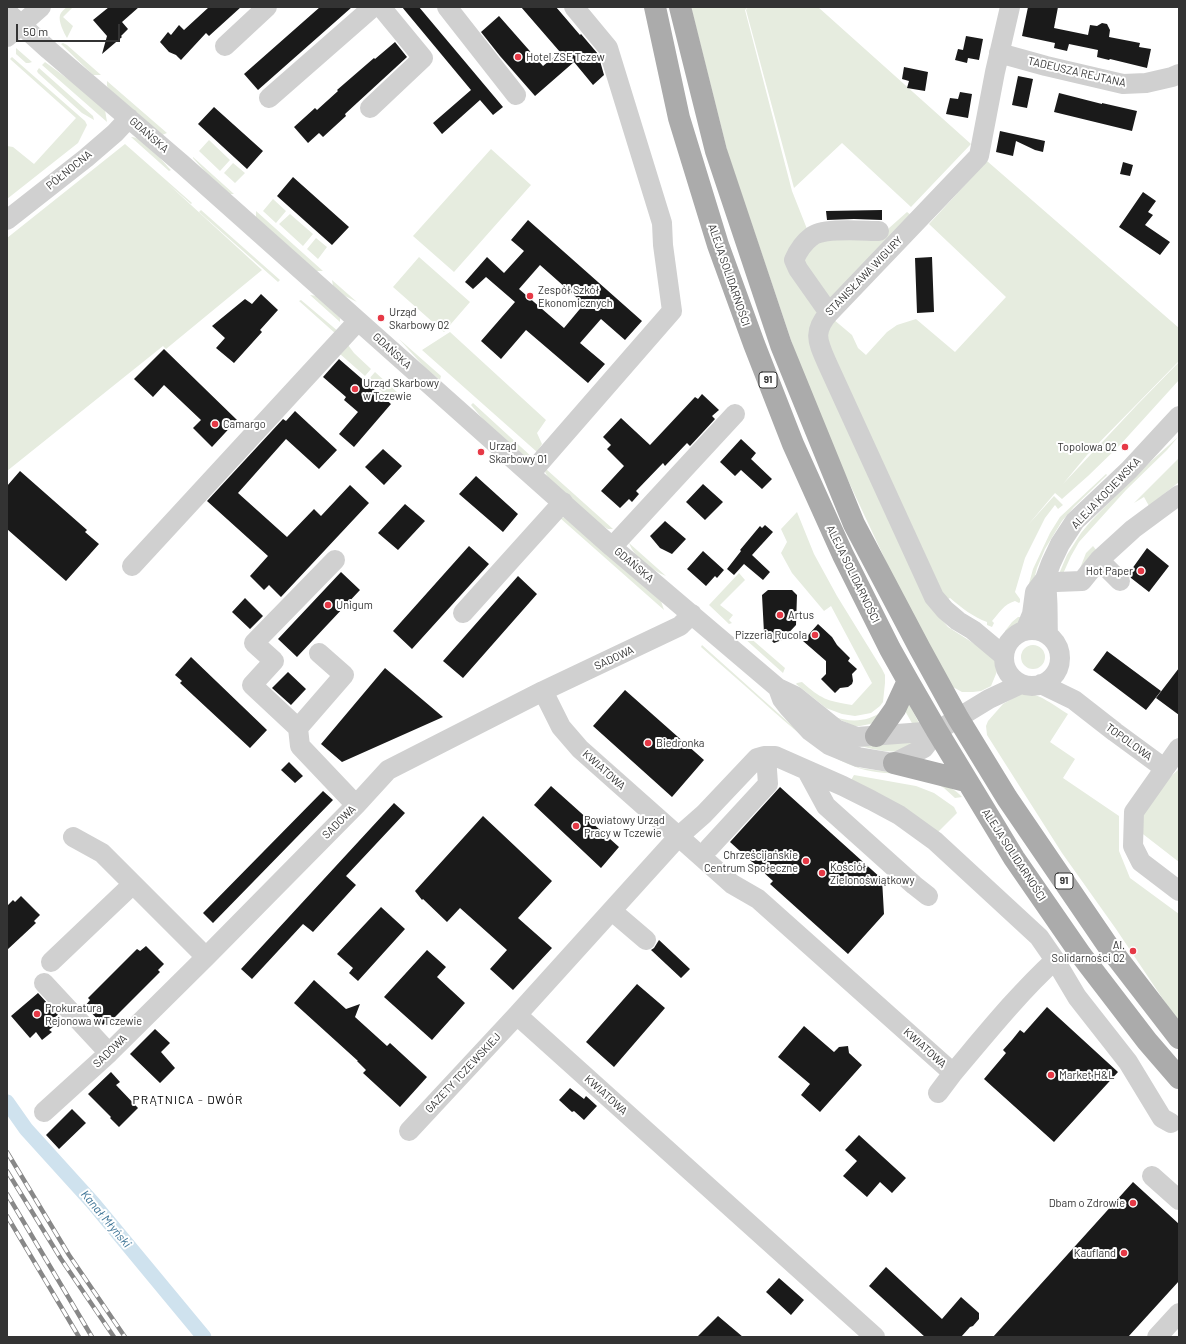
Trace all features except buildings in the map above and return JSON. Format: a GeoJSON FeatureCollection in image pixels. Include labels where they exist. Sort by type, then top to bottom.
{"type":"FeatureCollection","features":[{"type":"Feature","properties":{"kind":"main road","name":"ALEJA SOLIDARNOŚCI"},"geometry":{"type":"LineString","coordinates":[[655,7],[679,118],[718,245],[754,344],[793,444],[840,548],[890,649],[966,781],[1014,858],[1081,956],[1179,1078]]}},
{"type":"Feature","properties":{"kind":"main road","name":"91"},"geometry":{"type":"LineString","coordinates":[[680,7],[716,151],[781,345],[854,524],[958,718],[1006,798],[1108,946],[1179,1038]]}},
{"type":"Feature","properties":{"kind":"main road"},"geometry":{"type":"LineString","coordinates":[[876,736],[895,709],[908,681]]}},
{"type":"Feature","properties":{"kind":"main road"},"geometry":{"type":"LineString","coordinates":[[894,763],[966,781]]}},
{"type":"Feature","properties":{"kind":"street"},"geometry":{"type":"LineString","coordinates":[[11,24],[41,7]]}},
{"type":"Feature","properties":{"kind":"street"},"geometry":{"type":"LineString","coordinates":[[225,46],[267,7]]}},
{"type":"Feature","properties":{"kind":"street"},"geometry":{"type":"LineString","coordinates":[[269,98],[373,7]]}},
{"type":"Feature","properties":{"kind":"street"},"geometry":{"type":"LineString","coordinates":[[370,108],[423,58],[381,7]]}},
{"type":"Feature","properties":{"kind":"street"},"geometry":{"type":"LineString","coordinates":[[447,7],[516,94]]}},
{"type":"Feature","properties":{"kind":"street"},"geometry":{"type":"LineString","coordinates":[[530,474],[672,311],[663,245],[662,223],[608,48],[574,7]]}},
{"type":"Feature","properties":{"kind":"street","name":"STANISŁAWA WIGURY"},"geometry":{"type":"LineString","coordinates":[[1010,7],[999,53],[979,156],[829,313],[820,326],[818,334],[819,344],[833,378],[934,597],[945,610],[958,621],[1013,656]]}},
{"type":"Feature","properties":{"kind":"street","name":"GDAŃSKA"},"geometry":{"type":"LineString","coordinates":[[11,24],[129,118],[612,547],[778,688],[796,696],[836,729],[856,737],[937,731]]}},
{"type":"Feature","properties":{"kind":"street","name":"TADEUSZA REJTANA"},"geometry":{"type":"LineString","coordinates":[[999,53],[1046,66],[1123,84],[1146,84],[1179,74]]}},
{"type":"Feature","properties":{"kind":"street","name":"PÓŁNOCNA"},"geometry":{"type":"LineString","coordinates":[[7,220],[86,158],[115,133],[129,118]]}},
{"type":"Feature","properties":{"kind":"street"},"geometry":{"type":"LineString","coordinates":[[829,313],[798,269],[794,260],[800,248],[811,236],[823,231],[879,231]]}},
{"type":"Feature","properties":{"kind":"street"},"geometry":{"type":"LineString","coordinates":[[132,566],[358,321]]}},
{"type":"Feature","properties":{"kind":"street"},"geometry":{"type":"LineString","coordinates":[[612,547],[735,414]]}},
{"type":"Feature","properties":{"kind":"street","name":"ALEJA KOCIEWSKA"},"geometry":{"type":"LineString","coordinates":[[1013,656],[1032,614],[1035,592],[1045,580],[1060,544],[1075,521],[1129,470],[1178,419]]}},
{"type":"Feature","properties":{"kind":"street"},"geometry":{"type":"LineString","coordinates":[[1045,580],[1056,582],[1082,581],[1099,560],[1133,529],[1179,495]]}},
{"type":"Feature","properties":{"kind":"street"},"geometry":{"type":"LineString","coordinates":[[462,613],[562,502]]}},
{"type":"Feature","properties":{"kind":"street"},"geometry":{"type":"LineString","coordinates":[[335,560],[254,643],[274,660],[252,685],[298,728],[300,746],[356,805]]}},
{"type":"Feature","properties":{"kind":"street"},"geometry":{"type":"LineString","coordinates":[[1099,560],[1120,581]]}},
{"type":"Feature","properties":{"kind":"street","name":"ALEJA KOCIEWSKA"},"geometry":{"type":"LineString","coordinates":[[1045,580],[1048,594],[1048,635]]}},
{"type":"Feature","properties":{"kind":"street","name":"SADOWA"},"geometry":{"type":"LineString","coordinates":[[44,1112],[109,1053],[206,957],[356,805],[388,770],[544,691],[680,626],[692,614]]}},
{"type":"Feature","properties":{"kind":"street"},"geometry":{"type":"LineString","coordinates":[[894,763],[924,748],[937,731],[991,697],[1013,656],[1033,630],[1048,635],[1057,645],[1060,658],[1059,666],[1048,679],[1031,686],[1013,656]]}},
{"type":"Feature","properties":{"kind":"street"},"geometry":{"type":"LineString","coordinates":[[298,728],[344,675],[319,653]]}},
{"type":"Feature","properties":{"kind":"street","name":"TOPOLOWA"},"geometry":{"type":"LineString","coordinates":[[1048,679],[1114,732],[1170,769]]}},
{"type":"Feature","properties":{"kind":"street","name":"GDAŃSKA"},"geometry":{"type":"LineString","coordinates":[[778,688],[782,699],[789,708],[810,731],[829,745],[858,757],[894,763]]}},
{"type":"Feature","properties":{"kind":"street","name":"KWIATOWA"},"geometry":{"type":"LineString","coordinates":[[544,691],[561,727],[580,749],[732,884],[758,899],[953,1073]]}},
{"type":"Feature","properties":{"kind":"street"},"geometry":{"type":"LineString","coordinates":[[1179,748],[1170,769],[1134,812],[1133,846],[1141,862],[1179,890]]}},
{"type":"Feature","properties":{"kind":"street"},"geometry":{"type":"LineString","coordinates":[[517,1015],[679,836],[704,814],[762,757],[775,756],[871,800],[899,815],[935,841],[1039,938],[1055,960],[1077,997],[1128,1062],[1162,1118],[1171,1123]]}},
{"type":"Feature","properties":{"kind":"street"},"geometry":{"type":"LineString","coordinates":[[708,848],[768,784],[762,757]]}},
{"type":"Feature","properties":{"kind":"street"},"geometry":{"type":"LineString","coordinates":[[806,771],[826,806],[928,896]]}},
{"type":"Feature","properties":{"kind":"street"},"geometry":{"type":"LineString","coordinates":[[72,837],[102,853],[206,957]]}},
{"type":"Feature","properties":{"kind":"street"},"geometry":{"type":"LineString","coordinates":[[51,962],[133,884]]}},
{"type":"Feature","properties":{"kind":"street"},"geometry":{"type":"LineString","coordinates":[[612,911],[646,940]]}},
{"type":"Feature","properties":{"kind":"street","name":"KWIATOWA"},"geometry":{"type":"LineString","coordinates":[[938,1093],[992,1026],[1036,978],[1055,960]]}},
{"type":"Feature","properties":{"kind":"street"},"geometry":{"type":"LineString","coordinates":[[44,983],[109,1053]]}},
{"type":"Feature","properties":{"kind":"street","name":"KWIATOWA"},"geometry":{"type":"LineString","coordinates":[[517,1015],[875,1337]]}},
{"type":"Feature","properties":{"kind":"street","name":"GAZETY TCZEWSKIEJ"},"geometry":{"type":"LineString","coordinates":[[409,1131],[517,1015]]}},
{"type":"Feature","properties":{"kind":"street"},"geometry":{"type":"LineString","coordinates":[[1152,1176],[1179,1200]]}},
{"type":"Feature","properties":{"kind":"street"},"geometry":{"type":"LineString","coordinates":[[1157,1337],[1179,1312]]}},
{"type":"Feature","properties":{"kind":"shaded area"},"geometry":{"type":"Polygon","coordinates":[[[67,7],[73,7],[63,17],[73,26],[67,38],[62,27],[60,15],[67,7]]]}},
{"type":"Feature","properties":{"kind":"shaded area"},"geometry":{"type":"Polygon","coordinates":[[[691,7],[748,7],[745,10],[792,191],[809,234],[879,237],[907,212],[911,215],[813,325],[935,612],[948,627],[996,659],[998,665],[991,686],[981,691],[962,692],[953,687],[948,681],[890,570],[839,461],[794,349],[728,154],[691,7]]]}},
{"type":"Feature","properties":{"kind":"shaded area"},"geometry":{"type":"Polygon","coordinates":[[[748,7],[818,7],[971,144],[911,207],[842,143],[794,188],[746,10],[748,7]]]}},
{"type":"Feature","properties":{"kind":"shaded area"},"geometry":{"type":"Polygon","coordinates":[[[63,43],[101,75],[93,75],[61,44],[63,43]]]}},
{"type":"Feature","properties":{"kind":"shaded area"},"geometry":{"type":"Polygon","coordinates":[[[16,48],[32,62],[26,63],[16,54],[16,48]]]}},
{"type":"Feature","properties":{"kind":"shaded area"},"geometry":{"type":"Polygon","coordinates":[[[12,57],[85,121],[87,125],[78,143],[7,199],[7,146],[13,147],[34,164],[76,118],[10,59],[12,57]]]}},
{"type":"Feature","properties":{"kind":"shaded area"},"geometry":{"type":"Polygon","coordinates":[[[45,62],[83,90],[105,110],[107,122],[42,65],[45,62]]]}},
{"type":"Feature","properties":{"kind":"shaded area"},"geometry":{"type":"Polygon","coordinates":[[[39,68],[93,116],[94,120],[82,113],[38,73],[37,71],[39,68]]]}},
{"type":"Feature","properties":{"kind":"shaded area"},"geometry":{"type":"Polygon","coordinates":[[[107,81],[167,133],[162,135],[109,89],[107,86],[107,81]]]}},
{"type":"Feature","properties":{"kind":"shaded area"},"geometry":{"type":"Polygon","coordinates":[[[131,137],[136,138],[147,145],[171,170],[169,171],[131,137]]]}},
{"type":"Feature","properties":{"kind":"shaded area"},"geometry":{"type":"Polygon","coordinates":[[[209,140],[230,160],[220,171],[199,151],[209,140]]]}},
{"type":"Feature","properties":{"kind":"shaded area"},"geometry":{"type":"Polygon","coordinates":[[[125,144],[192,203],[191,204],[167,183],[262,270],[166,349],[163,346],[7,471],[7,238],[125,144]]]}},
{"type":"Feature","properties":{"kind":"shaded area"},"geometry":{"type":"Polygon","coordinates":[[[491,149],[531,185],[454,272],[413,236],[491,149]]]}},
{"type":"Feature","properties":{"kind":"shaded area"},"geometry":{"type":"Polygon","coordinates":[[[193,157],[234,194],[229,194],[218,186],[193,157]]]}},
{"type":"Feature","properties":{"kind":"shaded area"},"geometry":{"type":"Polygon","coordinates":[[[987,161],[1179,328],[1179,361],[1087,455],[1063,484],[1179,362],[1179,380],[1120,445],[1088,476],[1062,499],[1055,493],[1028,525],[1054,496],[1063,505],[1058,509],[1055,505],[1045,518],[1025,558],[1015,592],[1020,599],[1020,602],[1011,602],[999,612],[992,621],[994,623],[992,627],[987,625],[987,622],[968,612],[950,598],[948,599],[941,591],[837,370],[825,331],[833,319],[852,335],[858,348],[866,355],[887,332],[897,325],[916,319],[955,352],[1006,297],[929,224],[987,161]]]}},
{"type":"Feature","properties":{"kind":"shaded area"},"geometry":{"type":"Polygon","coordinates":[[[233,163],[245,173],[235,183],[224,173],[233,163]]]}},
{"type":"Feature","properties":{"kind":"shaded area"},"geometry":{"type":"Polygon","coordinates":[[[273,199],[286,211],[276,223],[263,211],[273,199]]]}},
{"type":"Feature","properties":{"kind":"shaded area"},"geometry":{"type":"Polygon","coordinates":[[[201,210],[280,280],[278,282],[199,212],[201,210]]]}},
{"type":"Feature","properties":{"kind":"shaded area"},"geometry":{"type":"Polygon","coordinates":[[[256,211],[323,271],[316,271],[256,219],[256,211]]]}},
{"type":"Feature","properties":{"kind":"shaded area"},"geometry":{"type":"Polygon","coordinates":[[[290,214],[313,234],[303,246],[279,224],[290,214]]]}},
{"type":"Feature","properties":{"kind":"shaded area"},"geometry":{"type":"Polygon","coordinates":[[[316,238],[327,247],[318,259],[307,249],[316,238]]]}},
{"type":"Feature","properties":{"kind":"shaded area"},"geometry":{"type":"Polygon","coordinates":[[[419,257],[470,302],[444,332],[393,287],[419,257]]]}},
{"type":"Feature","properties":{"kind":"shaded area"},"geometry":{"type":"Polygon","coordinates":[[[332,280],[357,302],[341,294],[333,286],[332,280]]]}},
{"type":"Feature","properties":{"kind":"shaded area"},"geometry":{"type":"Polygon","coordinates":[[[310,295],[317,296],[340,318],[340,322],[310,295]]]}},
{"type":"Feature","properties":{"kind":"shaded area"},"geometry":{"type":"Polygon","coordinates":[[[301,300],[339,332],[336,334],[299,301],[301,300]]]}},
{"type":"Feature","properties":{"kind":"shaded area"},"geometry":{"type":"Polygon","coordinates":[[[450,332],[546,420],[537,433],[542,444],[537,452],[422,350],[450,332]]]}},
{"type":"Feature","properties":{"kind":"shaded area"},"geometry":{"type":"Polygon","coordinates":[[[399,339],[441,376],[440,380],[427,370],[399,339]]]}},
{"type":"Feature","properties":{"kind":"shaded area"},"geometry":{"type":"Polygon","coordinates":[[[348,345],[354,353],[371,369],[365,376],[340,354],[348,345]]]}},
{"type":"Feature","properties":{"kind":"shaded area"},"geometry":{"type":"Polygon","coordinates":[[[375,372],[399,394],[393,401],[368,380],[375,372]]]}},
{"type":"Feature","properties":{"kind":"shaded area"},"geometry":{"type":"Polygon","coordinates":[[[473,403],[533,458],[527,458],[487,424],[471,405],[473,403]]]}},
{"type":"Feature","properties":{"kind":"shaded area"},"geometry":{"type":"Polygon","coordinates":[[[1178,437],[1167,450],[1126,490],[1079,542],[1062,576],[1059,574],[1067,555],[1081,533],[1091,521],[1139,472],[1178,437]]]}},
{"type":"Feature","properties":{"kind":"shaded area"},"geometry":{"type":"Polygon","coordinates":[[[1179,458],[1179,482],[1149,506],[1144,497],[1134,503],[1179,458]]]}},
{"type":"Feature","properties":{"kind":"shaded area"},"geometry":{"type":"Polygon","coordinates":[[[546,469],[613,529],[608,529],[601,525],[549,479],[545,472],[546,469]]]}},
{"type":"Feature","properties":{"kind":"shaded area"},"geometry":{"type":"Polygon","coordinates":[[[1106,474],[1107,475],[1074,507],[1062,521],[1045,549],[1037,568],[1032,587],[1027,591],[1033,569],[1050,533],[1060,517],[1106,474]]]}},
{"type":"Feature","properties":{"kind":"shaded area"},"geometry":{"type":"Polygon","coordinates":[[[797,512],[814,554],[837,596],[885,675],[883,702],[871,713],[855,716],[842,714],[826,708],[796,684],[802,682],[820,696],[836,702],[852,705],[872,683],[831,606],[824,611],[792,573],[781,553],[787,542],[781,529],[797,512]]]}},
{"type":"Feature","properties":{"kind":"shaded area"},"geometry":{"type":"Polygon","coordinates":[[[565,517],[661,601],[664,610],[560,518],[565,517]]]}},
{"type":"Feature","properties":{"kind":"shaded area"},"geometry":{"type":"Polygon","coordinates":[[[629,543],[666,576],[639,558],[629,543]]]}},
{"type":"Feature","properties":{"kind":"shaded area"},"geometry":{"type":"Polygon","coordinates":[[[1093,546],[1097,551],[1079,571],[1086,553],[1093,546]]]}},
{"type":"Feature","properties":{"kind":"shaded area"},"geometry":{"type":"Polygon","coordinates":[[[739,573],[745,580],[720,605],[733,615],[729,620],[732,623],[729,624],[709,605],[739,573]]]}},
{"type":"Feature","properties":{"kind":"shaded area"},"geometry":{"type":"Polygon","coordinates":[[[1018,617],[1026,617],[1017,629],[1006,632],[1005,631],[1012,622],[1018,617]]]}},
{"type":"Feature","properties":{"kind":"shaded area"},"geometry":{"type":"Polygon","coordinates":[[[748,636],[785,668],[783,673],[744,638],[748,636]]]}},
{"type":"Feature","properties":{"kind":"shaded area"},"geometry":{"type":"Polygon","coordinates":[[[702,645],[807,739],[860,768],[904,774],[865,770],[853,766],[840,760],[816,746],[804,738],[783,720],[701,647],[702,645]]]}},
{"type":"Feature","properties":{"kind":"shaded area"},"geometry":{"type":"Polygon","coordinates":[[[1033,645],[1042,648],[1045,657],[1042,666],[1033,669],[1024,666],[1021,657],[1024,648],[1033,645]]]}},
{"type":"Feature","properties":{"kind":"shaded area"},"geometry":{"type":"Polygon","coordinates":[[[1022,693],[1028,693],[1040,697],[1068,714],[1050,742],[1075,759],[1063,778],[1119,816],[1119,851],[1130,878],[1179,914],[1179,1023],[1116,929],[1062,853],[987,735],[986,726],[988,721],[1003,704],[1022,693]]]}},
{"type":"Feature","properties":{"kind":"shaded area"},"geometry":{"type":"Polygon","coordinates":[[[908,702],[919,723],[913,725],[904,709],[908,702]]]}},
{"type":"Feature","properties":{"kind":"shaded area"},"geometry":{"type":"Polygon","coordinates":[[[883,711],[878,720],[870,724],[860,726],[854,726],[832,716],[846,720],[859,720],[877,715],[883,711]]]}},
{"type":"Feature","properties":{"kind":"shaded area"},"geometry":{"type":"Polygon","coordinates":[[[901,742],[914,743],[903,750],[898,751],[881,751],[860,746],[901,742]]]}},
{"type":"Feature","properties":{"kind":"shaded area"},"geometry":{"type":"Polygon","coordinates":[[[1179,769],[1179,862],[1139,831],[1142,811],[1156,790],[1179,769]]]}},
{"type":"Feature","properties":{"kind":"shaded area"},"geometry":{"type":"Polygon","coordinates":[[[854,775],[916,786],[934,793],[954,807],[957,813],[938,832],[851,780],[854,775]]]}},
{"type":"Feature","properties":{"kind":"shaded area"},"geometry":{"type":"Polygon","coordinates":[[[937,784],[951,788],[962,797],[955,798],[937,784]]]}},
{"type":"Feature","properties":{"kind":"waterway","name":"Kanał Młyński"},"geometry":{"type":"LineString","coordinates":[[7,1102],[26,1129],[93,1203],[204,1337]]}},
{"type":"Feature","properties":{"kind":"railway"},"geometry":{"type":"LineString","coordinates":[[7,1152],[69,1255],[125,1337]]}},
{"type":"Feature","properties":{"kind":"railway"},"geometry":{"type":"LineString","coordinates":[[7,1171],[61,1259],[114,1337]]}},
{"type":"Feature","properties":{"kind":"railway"},"geometry":{"type":"LineString","coordinates":[[7,1194],[92,1337]]}},
{"type":"Feature","properties":{"kind":"railway"},"geometry":{"type":"LineString","coordinates":[[7,1216],[79,1337]]}},
{"type":"Feature","properties":{"kind":"place","name":"Hotel ZSE Tczew"},"geometry":{"type":"Point","coordinates":[518,57]}},
{"type":"Feature","properties":{"kind":"place","name":"Zespół Szkół Ekonomicznych"},"geometry":{"type":"Point","coordinates":[530,296]}},
{"type":"Feature","properties":{"kind":"place","name":"Urząd Skarbowy 02"},"geometry":{"type":"Point","coordinates":[381,318]}},
{"type":"Feature","properties":{"kind":"place","name":"Urząd Skarbowy w Tczewie"},"geometry":{"type":"Point","coordinates":[355,389]}},
{"type":"Feature","properties":{"kind":"place","name":"Camargo"},"geometry":{"type":"Point","coordinates":[215,424]}},
{"type":"Feature","properties":{"kind":"place","name":"Topolowa 02"},"geometry":{"type":"Point","coordinates":[1125,447]}},
{"type":"Feature","properties":{"kind":"place","name":"Urząd Skarbowy 01"},"geometry":{"type":"Point","coordinates":[481,452]}},
{"type":"Feature","properties":{"kind":"place","name":"Hot Paper"},"geometry":{"type":"Point","coordinates":[1141,571]}},
{"type":"Feature","properties":{"kind":"place","name":"Unigum"},"geometry":{"type":"Point","coordinates":[328,605]}},
{"type":"Feature","properties":{"kind":"place","name":"Artus"},"geometry":{"type":"Point","coordinates":[780,615]}},
{"type":"Feature","properties":{"kind":"place","name":"Pizzeria Rucola"},"geometry":{"type":"Point","coordinates":[815,635]}},
{"type":"Feature","properties":{"kind":"place","name":"Biedronka"},"geometry":{"type":"Point","coordinates":[648,743]}},
{"type":"Feature","properties":{"kind":"place","name":"Powiatowy Urząd Pracy w Tczewie"},"geometry":{"type":"Point","coordinates":[576,826]}},
{"type":"Feature","properties":{"kind":"place","name":"Chrześcijańskie Centrum Społeczne"},"geometry":{"type":"Point","coordinates":[806,861]}},
{"type":"Feature","properties":{"kind":"place","name":"Kościół Zielonoświątkowy"},"geometry":{"type":"Point","coordinates":[822,873]}},
{"type":"Feature","properties":{"kind":"place","name":"Al. Solidarności 02"},"geometry":{"type":"Point","coordinates":[1133,951]}},
{"type":"Feature","properties":{"kind":"place","name":"Prokuratura Rejonowa w Tczewie"},"geometry":{"type":"Point","coordinates":[37,1014]}},
{"type":"Feature","properties":{"kind":"place","name":"Market H&L"},"geometry":{"type":"Point","coordinates":[1051,1075]}},
{"type":"Feature","properties":{"kind":"place","name":"Dbam o Zdrowie"},"geometry":{"type":"Point","coordinates":[1133,1203]}},
{"type":"Feature","properties":{"kind":"place","name":"Kaufland"},"geometry":{"type":"Point","coordinates":[1124,1253]}},
{"type":"Feature","properties":{"kind":"district","name":"PRĄTNICA - DWÓR"},"geometry":{"type":"Point","coordinates":[188,1100]}}]}
